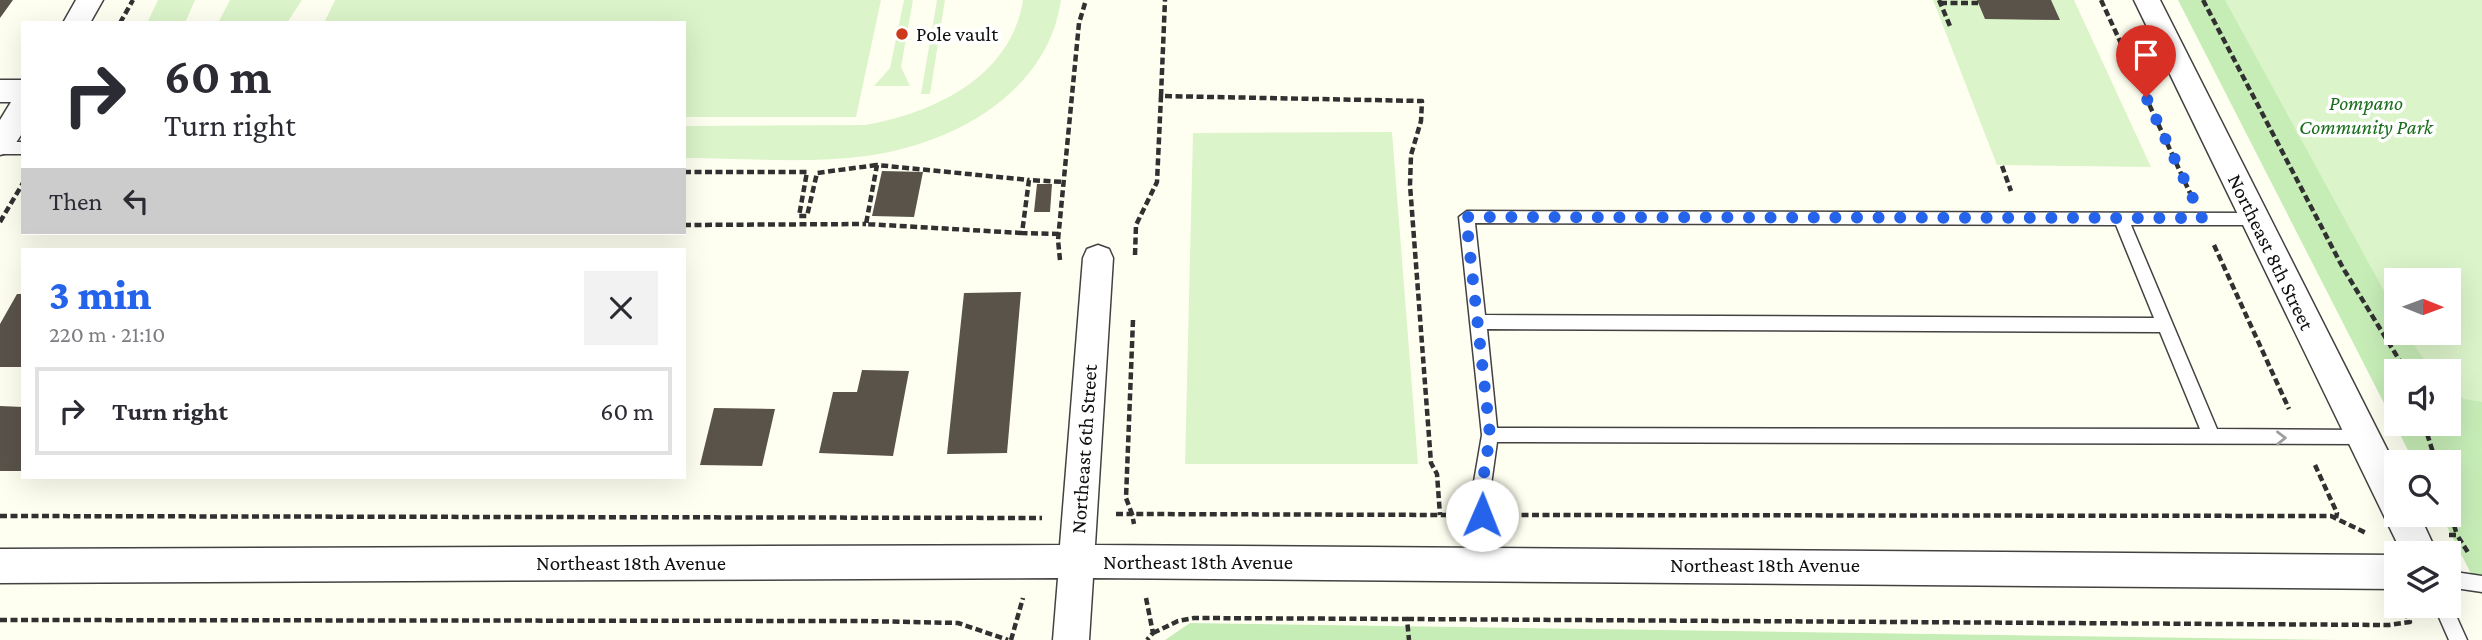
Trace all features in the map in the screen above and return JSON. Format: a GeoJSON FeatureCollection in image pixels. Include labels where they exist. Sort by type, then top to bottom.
{"type":"FeatureCollection","features":[{"type":"Feature","properties":{"kind":"street"},"geometry":{"type":"LineString","coordinates":[[77,21],[90,0]]}},
{"type":"Feature","properties":{"kind":"street","name":"Northeast 8th Street"},"geometry":{"type":"LineString","coordinates":[[2147,0],[2384,479]]}},
{"type":"Feature","properties":{"kind":"street"},"geometry":{"type":"LineString","coordinates":[[0,91],[21,91]]}},
{"type":"Feature","properties":{"kind":"street"},"geometry":{"type":"LineString","coordinates":[[0,146],[21,110]]}},
{"type":"Feature","properties":{"kind":"street","name":"Northeast 6th Street"},"geometry":{"type":"LineString","coordinates":[[1071,640],[1098,258]]}},
{"type":"Feature","properties":{"kind":"street","name":"Northeast 18th Avenue"},"geometry":{"type":"LineString","coordinates":[[0,566],[1076,561],[2384,572]]}},
{"type":"Feature","properties":{"kind":"lane"},"geometry":{"type":"LineString","coordinates":[[0,146],[21,148]]}},
{"type":"Feature","properties":{"kind":"lane"},"geometry":{"type":"LineString","coordinates":[[1487,564],[1480,499],[1490,435],[1466,217],[2255,219]]}},
{"type":"Feature","properties":{"kind":"lane"},"geometry":{"type":"LineString","coordinates":[[2120,217],[2212,438]]}},
{"type":"Feature","properties":{"kind":"lane"},"geometry":{"type":"LineString","coordinates":[[1478,322],[2165,325]]}},
{"type":"Feature","properties":{"kind":"lane"},"geometry":{"type":"LineString","coordinates":[[1490,435],[2363,437]]}},
{"type":"Feature","properties":{"kind":"lane"},"geometry":{"type":"LineString","coordinates":[[2461,581],[2482,584]]}},
{"type":"Feature","properties":{"kind":"lane"},"geometry":{"type":"LineString","coordinates":[[2448,618],[2458,640]]}},
{"type":"Feature","properties":{"kind":"path"},"geometry":{"type":"LineString","coordinates":[[121,21],[133,0]]}},
{"type":"Feature","properties":{"kind":"path"},"geometry":{"type":"LineString","coordinates":[[1135,259],[1136,225],[1157,182],[1165,0]]}},
{"type":"Feature","properties":{"kind":"path"},"geometry":{"type":"LineString","coordinates":[[2101,0],[2337,513],[2336,518]]}},
{"type":"Feature","properties":{"kind":"path"},"geometry":{"type":"LineString","coordinates":[[2203,0],[2343,268],[2399,359]]}},
{"type":"Feature","properties":{"kind":"path"},"geometry":{"type":"LineString","coordinates":[[1950,26],[1940,2],[1979,3]]}},
{"type":"Feature","properties":{"kind":"path"},"geometry":{"type":"LineString","coordinates":[[1161,96],[1422,101],[1423,118],[1416,131],[1411,155],[1410,185],[1431,463],[1437,474],[1440,515]]}},
{"type":"Feature","properties":{"kind":"path"},"geometry":{"type":"LineString","coordinates":[[686,172],[807,172],[799,216],[807,216],[817,173],[877,165],[1064,182]]}},
{"type":"Feature","properties":{"kind":"path"},"geometry":{"type":"LineString","coordinates":[[866,224],[877,165]]}},
{"type":"Feature","properties":{"kind":"path"},"geometry":{"type":"LineString","coordinates":[[1023,233],[1029,180]]}},
{"type":"Feature","properties":{"kind":"path"},"geometry":{"type":"LineString","coordinates":[[0,222],[21,186]]}},
{"type":"Feature","properties":{"kind":"path"},"geometry":{"type":"LineString","coordinates":[[686,225],[866,224],[1059,234]]}},
{"type":"Feature","properties":{"kind":"path"},"geometry":{"type":"LineString","coordinates":[[1133,312],[1126,498],[1132,514],[2331,516],[2367,534]]}},
{"type":"Feature","properties":{"kind":"path"},"geometry":{"type":"LineString","coordinates":[[0,516],[1037,519]]}},
{"type":"Feature","properties":{"kind":"path"},"geometry":{"type":"LineString","coordinates":[[2455,527],[2457,535]]}},
{"type":"Feature","properties":{"kind":"path"},"geometry":{"type":"LineString","coordinates":[[1153,633],[1178,621],[1194,618],[2389,625],[2410,622],[2408,618]]}},
{"type":"Feature","properties":{"kind":"path"},"geometry":{"type":"LineString","coordinates":[[1407,619],[1409,640]]}},
{"type":"Feature","properties":{"kind":"path"},"geometry":{"type":"LineString","coordinates":[[0,620],[890,621],[958,623],[1008,640]]}},
{"type":"Feature","properties":{"kind":"green space"},"geometry":{"type":"Polygon","coordinates":[[[158,0],[195,0],[186,21],[148,21],[158,0]]]}},
{"type":"Feature","properties":{"kind":"green space"},"geometry":{"type":"Polygon","coordinates":[[[230,0],[302,0],[288,21],[219,21],[230,0]]]}},
{"type":"Feature","properties":{"kind":"green space"},"geometry":{"type":"Polygon","coordinates":[[[335,0],[881,0],[856,117],[686,117],[686,21],[325,21],[335,0]]]}},
{"type":"Feature","properties":{"kind":"green space","name":"Pole vault"},"geometry":{"type":"Polygon","coordinates":[[[904,0],[913,0],[901,67],[910,86],[874,86],[890,68],[904,0]]]}},
{"type":"Feature","properties":{"kind":"green space"},"geometry":{"type":"Polygon","coordinates":[[[937,0],[945,0],[930,94],[921,94],[937,0]]]}},
{"type":"Feature","properties":{"kind":"green space"},"geometry":{"type":"Polygon","coordinates":[[[1023,0],[1061,0],[1052,33],[1037,62],[1016,87],[991,109],[931,140],[899,150],[844,158],[686,158],[686,126],[865,125],[917,111],[965,87],[986,70],[1003,50],[1016,27],[1023,0]]]}},
{"type":"Feature","properties":{"kind":"green space"},"geometry":{"type":"Polygon","coordinates":[[[1933,0],[2074,0],[2151,167],[1997,165],[1933,0]]]}},
{"type":"Feature","properties":{"kind":"green space","name":"Pompano Community Park"},"geometry":{"type":"Polygon","coordinates":[[[2178,0],[2482,0],[2482,595],[2461,554],[2461,541],[2454,541],[2447,527],[2461,527],[2461,450],[2408,450],[2401,436],[2461,436],[2461,359],[2384,359],[2384,403],[2178,0]]]}},
{"type":"Feature","properties":{"kind":"green space","name":"Pompano Community Park"},"geometry":{"type":"Polygon","coordinates":[[[2225,0],[2482,0],[2482,402],[2461,397],[2461,359],[2424,359],[2414,345],[2461,345],[2461,268],[2384,268],[2384,291],[2225,0]]]}},
{"type":"Feature","properties":{"kind":"green space"},"geometry":{"type":"Polygon","coordinates":[[[1392,132],[1418,464],[1185,464],[1193,133],[1392,132]]]}},
{"type":"Feature","properties":{"kind":"green space"},"geometry":{"type":"Polygon","coordinates":[[[1190,623],[2339,640],[1165,640],[1190,623]]]}},
{"type":"Feature","properties":{"kind":"building"},"geometry":{"type":"Polygon","coordinates":[[[0,0],[13,0],[0,18],[0,0]]]}},
{"type":"Feature","properties":{"kind":"building"},"geometry":{"type":"Polygon","coordinates":[[[1977,0],[2051,0],[2060,20],[1985,19],[1977,0]]]}},
{"type":"Feature","properties":{"kind":"building"},"geometry":{"type":"Polygon","coordinates":[[[882,171],[923,172],[914,217],[872,216],[882,171]]]}},
{"type":"Feature","properties":{"kind":"building"},"geometry":{"type":"Polygon","coordinates":[[[1037,184],[1052,184],[1050,212],[1034,212],[1037,184]]]}},
{"type":"Feature","properties":{"kind":"building"},"geometry":{"type":"Polygon","coordinates":[[[1021,292],[1007,453],[947,454],[964,293],[1021,292]]]}},
{"type":"Feature","properties":{"kind":"building"},"geometry":{"type":"Polygon","coordinates":[[[17,294],[21,294],[21,367],[0,367],[0,324],[17,294]]]}},
{"type":"Feature","properties":{"kind":"building"},"geometry":{"type":"Polygon","coordinates":[[[862,370],[909,371],[893,456],[819,453],[833,392],[857,392],[862,370]]]}},
{"type":"Feature","properties":{"kind":"building"},"geometry":{"type":"Polygon","coordinates":[[[0,406],[21,407],[21,471],[0,471],[0,406]]]}},
{"type":"Feature","properties":{"kind":"building"},"geometry":{"type":"Polygon","coordinates":[[[714,408],[775,409],[762,466],[700,465],[714,408]]]}},
{"type":"Feature","properties":{"kind":"place","name":"Pole vault"},"geometry":{"type":"Point","coordinates":[902,34]}},
{"type":"Feature","properties":{"kind":"route"},"geometry":{"type":"LineString","coordinates":[[1482,515],[1480,499],[1490,435],[1466,217],[2202,218],[2146,97]]}}]}
